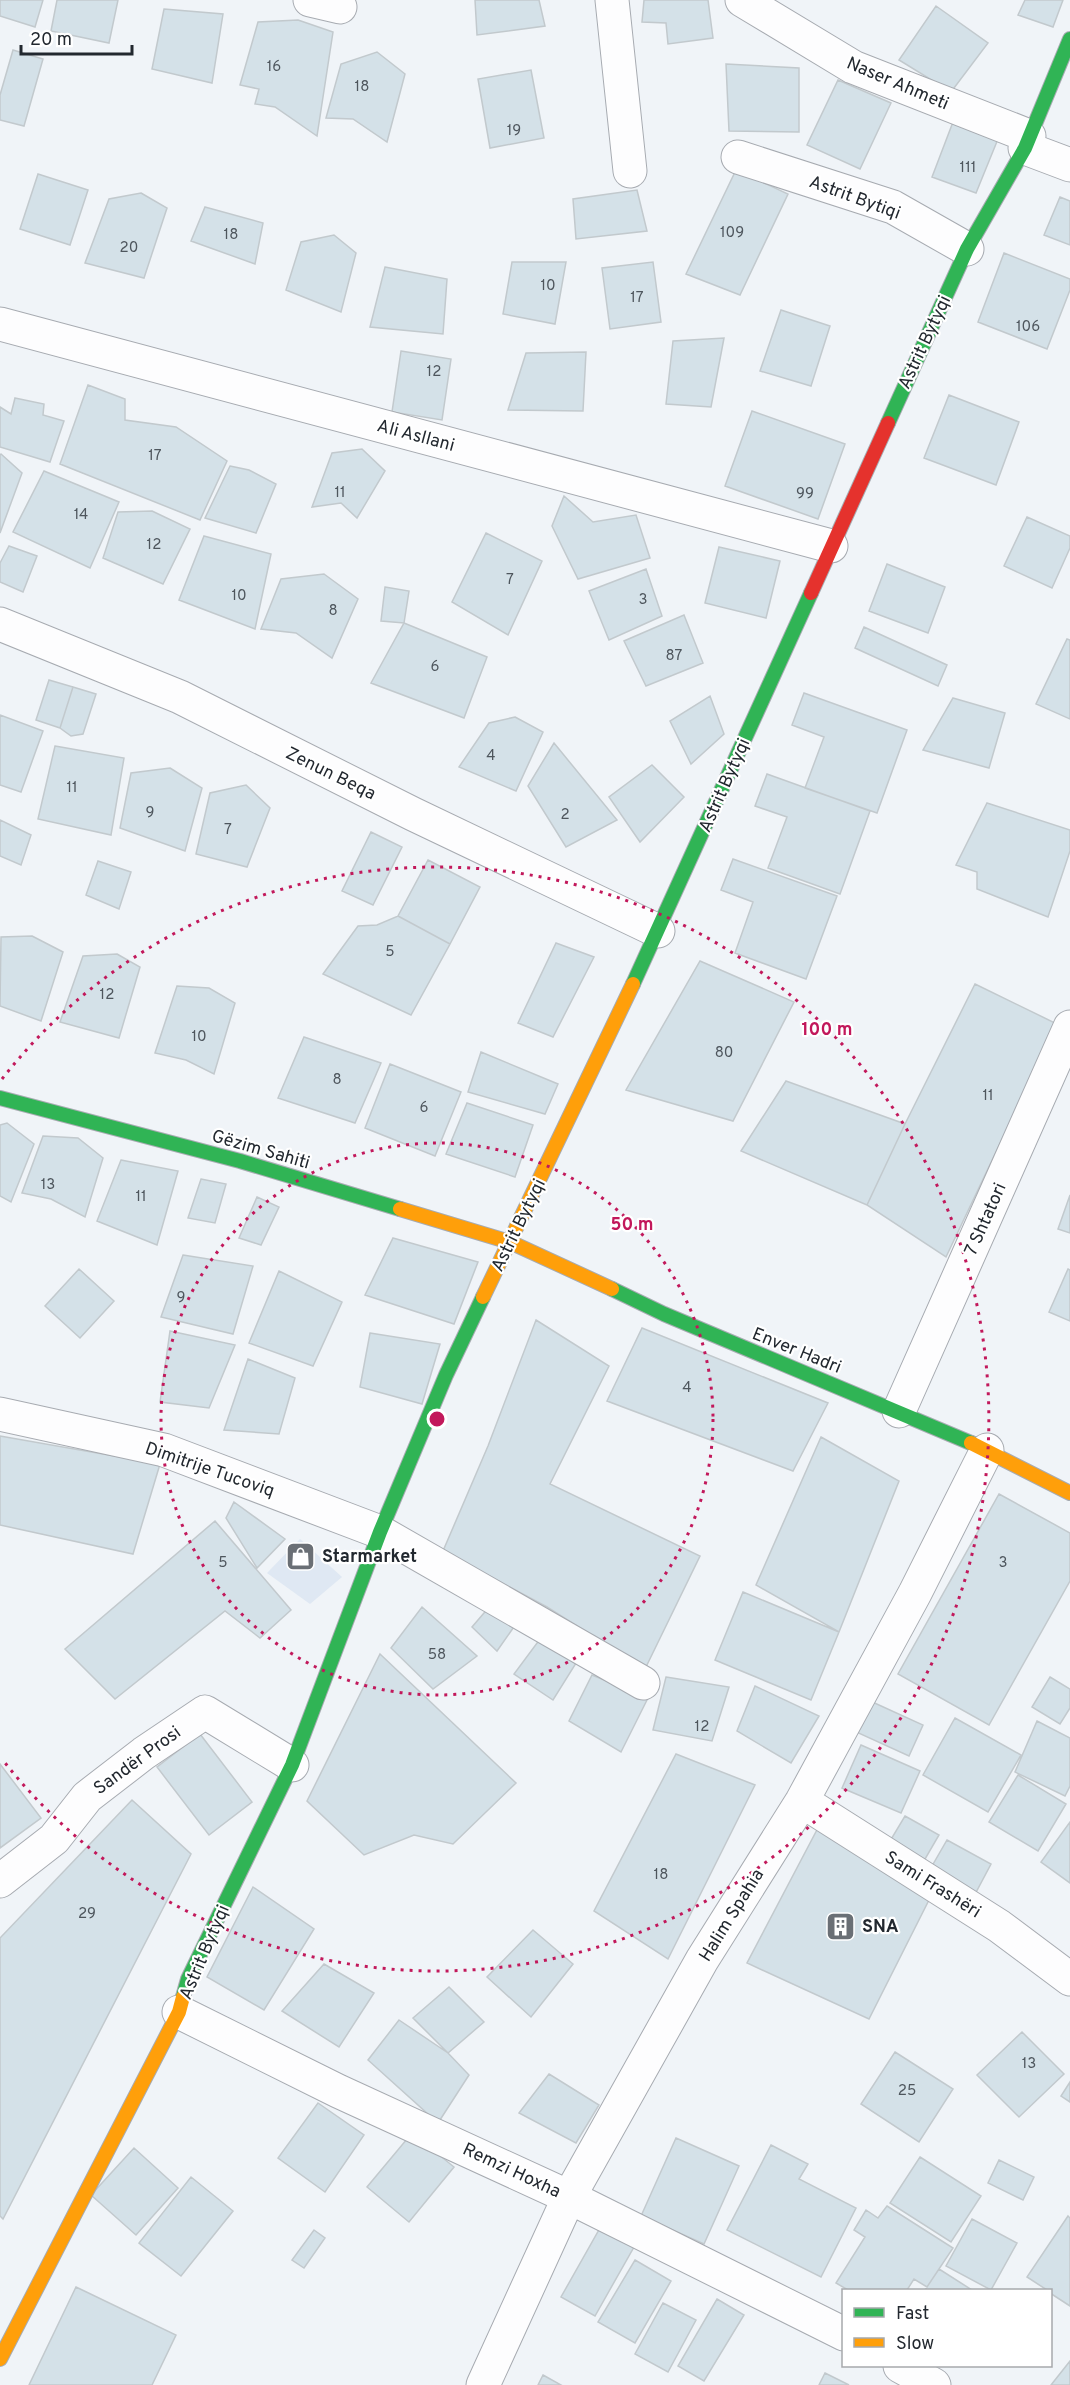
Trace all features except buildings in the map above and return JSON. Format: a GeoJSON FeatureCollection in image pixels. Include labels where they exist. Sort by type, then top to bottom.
{"type":"FeatureCollection","features":[{"type":"Feature","properties":{"kind":"street"},"geometry":{"type":"LineString","coordinates":[[612,0],[630,171]]}},
{"type":"Feature","properties":{"kind":"street","name":"Naser Ahmeti"},"geometry":{"type":"LineString","coordinates":[[742,0],[853,67],[1027,142],[1070,165]]}},
{"type":"Feature","properties":{"kind":"street","name":"Astrit Bytyqi"},"geometry":{"type":"LineString","coordinates":[[0,2359],[178,2013],[188,1979],[292,1765],[380,1532],[446,1376],[658,931],[967,249],[1027,142],[1070,39]]}},
{"type":"Feature","properties":{"kind":"street","name":"Astrit Bytiqi"},"geometry":{"type":"LineString","coordinates":[[738,157],[893,207],[967,249]]}},
{"type":"Feature","properties":{"kind":"street","name":"Ali Asllani"},"geometry":{"type":"LineString","coordinates":[[0,324],[831,546]]}},
{"type":"Feature","properties":{"kind":"street","name":"Zenun Beqa"},"geometry":{"type":"LineString","coordinates":[[0,624],[180,697],[413,814],[658,931]]}},
{"type":"Feature","properties":{"kind":"street","name":"7 Shtatori"},"geometry":{"type":"LineString","coordinates":[[899,1411],[1070,1027]]}},
{"type":"Feature","properties":{"kind":"street","name":"Gëzim Sahiti"},"geometry":{"type":"LineString","coordinates":[[0,1098],[240,1161],[510,1242]]}},
{"type":"Feature","properties":{"kind":"street","name":"Enver Hadri"},"geometry":{"type":"LineString","coordinates":[[510,1242],[664,1314],[987,1450],[1070,1493]]}},
{"type":"Feature","properties":{"kind":"street","name":"Dimitrije Tucoviq"},"geometry":{"type":"LineString","coordinates":[[0,1414],[164,1450],[380,1532]]}},
{"type":"Feature","properties":{"kind":"street","name":"Halim Spahia"},"geometry":{"type":"LineString","coordinates":[[483,2385],[569,2197],[702,1960],[802,1801],[915,1593],[987,1450]]}},
{"type":"Feature","properties":{"kind":"street"},"geometry":{"type":"LineString","coordinates":[[380,1532],[643,1683]]}},
{"type":"Feature","properties":{"kind":"street","name":"Sandër Prosi"},"geometry":{"type":"LineString","coordinates":[[0,1881],[54,1839],[87,1797],[144,1753],[205,1712],[292,1765]]}},
{"type":"Feature","properties":{"kind":"street","name":"Sami Frashëri"},"geometry":{"type":"LineString","coordinates":[[802,1801],[1067,1970]]}},
{"type":"Feature","properties":{"kind":"street","name":"Remzi Hoxha"},"geometry":{"type":"LineString","coordinates":[[178,2013],[357,2100],[569,2197],[842,2334]]}},
{"type":"Feature","properties":{"kind":"street"},"geometry":{"type":"LineString","coordinates":[[902,2367],[934,2385]]}},
{"type":"Feature","properties":{"kind":"shaded area","name":"Starmarket"},"geometry":{"type":"Polygon","coordinates":[[[300,1539],[342,1577],[310,1604],[267,1573],[300,1539]]]}},
{"type":"Feature","properties":{"kind":"traffic: fast"},"geometry":{"type":"LineString","coordinates":[[888,423],[967,249],[1025,148],[1070,39]]}},
{"type":"Feature","properties":{"kind":"traffic: fast"},"geometry":{"type":"LineString","coordinates":[[633,984],[811,593]]}},
{"type":"Feature","properties":{"kind":"traffic: fast"},"geometry":{"type":"LineString","coordinates":[[0,1098],[240,1161],[400,1209]]}},
{"type":"Feature","properties":{"kind":"traffic: fast"},"geometry":{"type":"LineString","coordinates":[[612,1289],[664,1314],[971,1443]]}},
{"type":"Feature","properties":{"kind":"traffic: fast"},"geometry":{"type":"LineString","coordinates":[[183,1997],[188,1979],[292,1765],[380,1532],[446,1375],[483,1297]]}},
{"type":"Feature","properties":{"kind":"traffic: slow"},"geometry":{"type":"LineString","coordinates":[[483,1297],[633,984]]}},
{"type":"Feature","properties":{"kind":"traffic: slow"},"geometry":{"type":"LineString","coordinates":[[400,1209],[510,1242],[612,1289]]}},
{"type":"Feature","properties":{"kind":"traffic: slow"},"geometry":{"type":"LineString","coordinates":[[971,1443],[1070,1493]]}},
{"type":"Feature","properties":{"kind":"traffic: slow"},"geometry":{"type":"LineString","coordinates":[[0,2359],[179,2012],[183,1997]]}},
{"type":"Feature","properties":{"kind":"traffic: jam"},"geometry":{"type":"LineString","coordinates":[[811,593],[888,423]]}},
{"type":"Feature","properties":{"kind":"place","name":"Starmarket"},"geometry":{"type":"Point","coordinates":[301,1556]}},
{"type":"Feature","properties":{"kind":"place","name":"SNA"},"geometry":{"type":"Point","coordinates":[841,1926]}}]}
